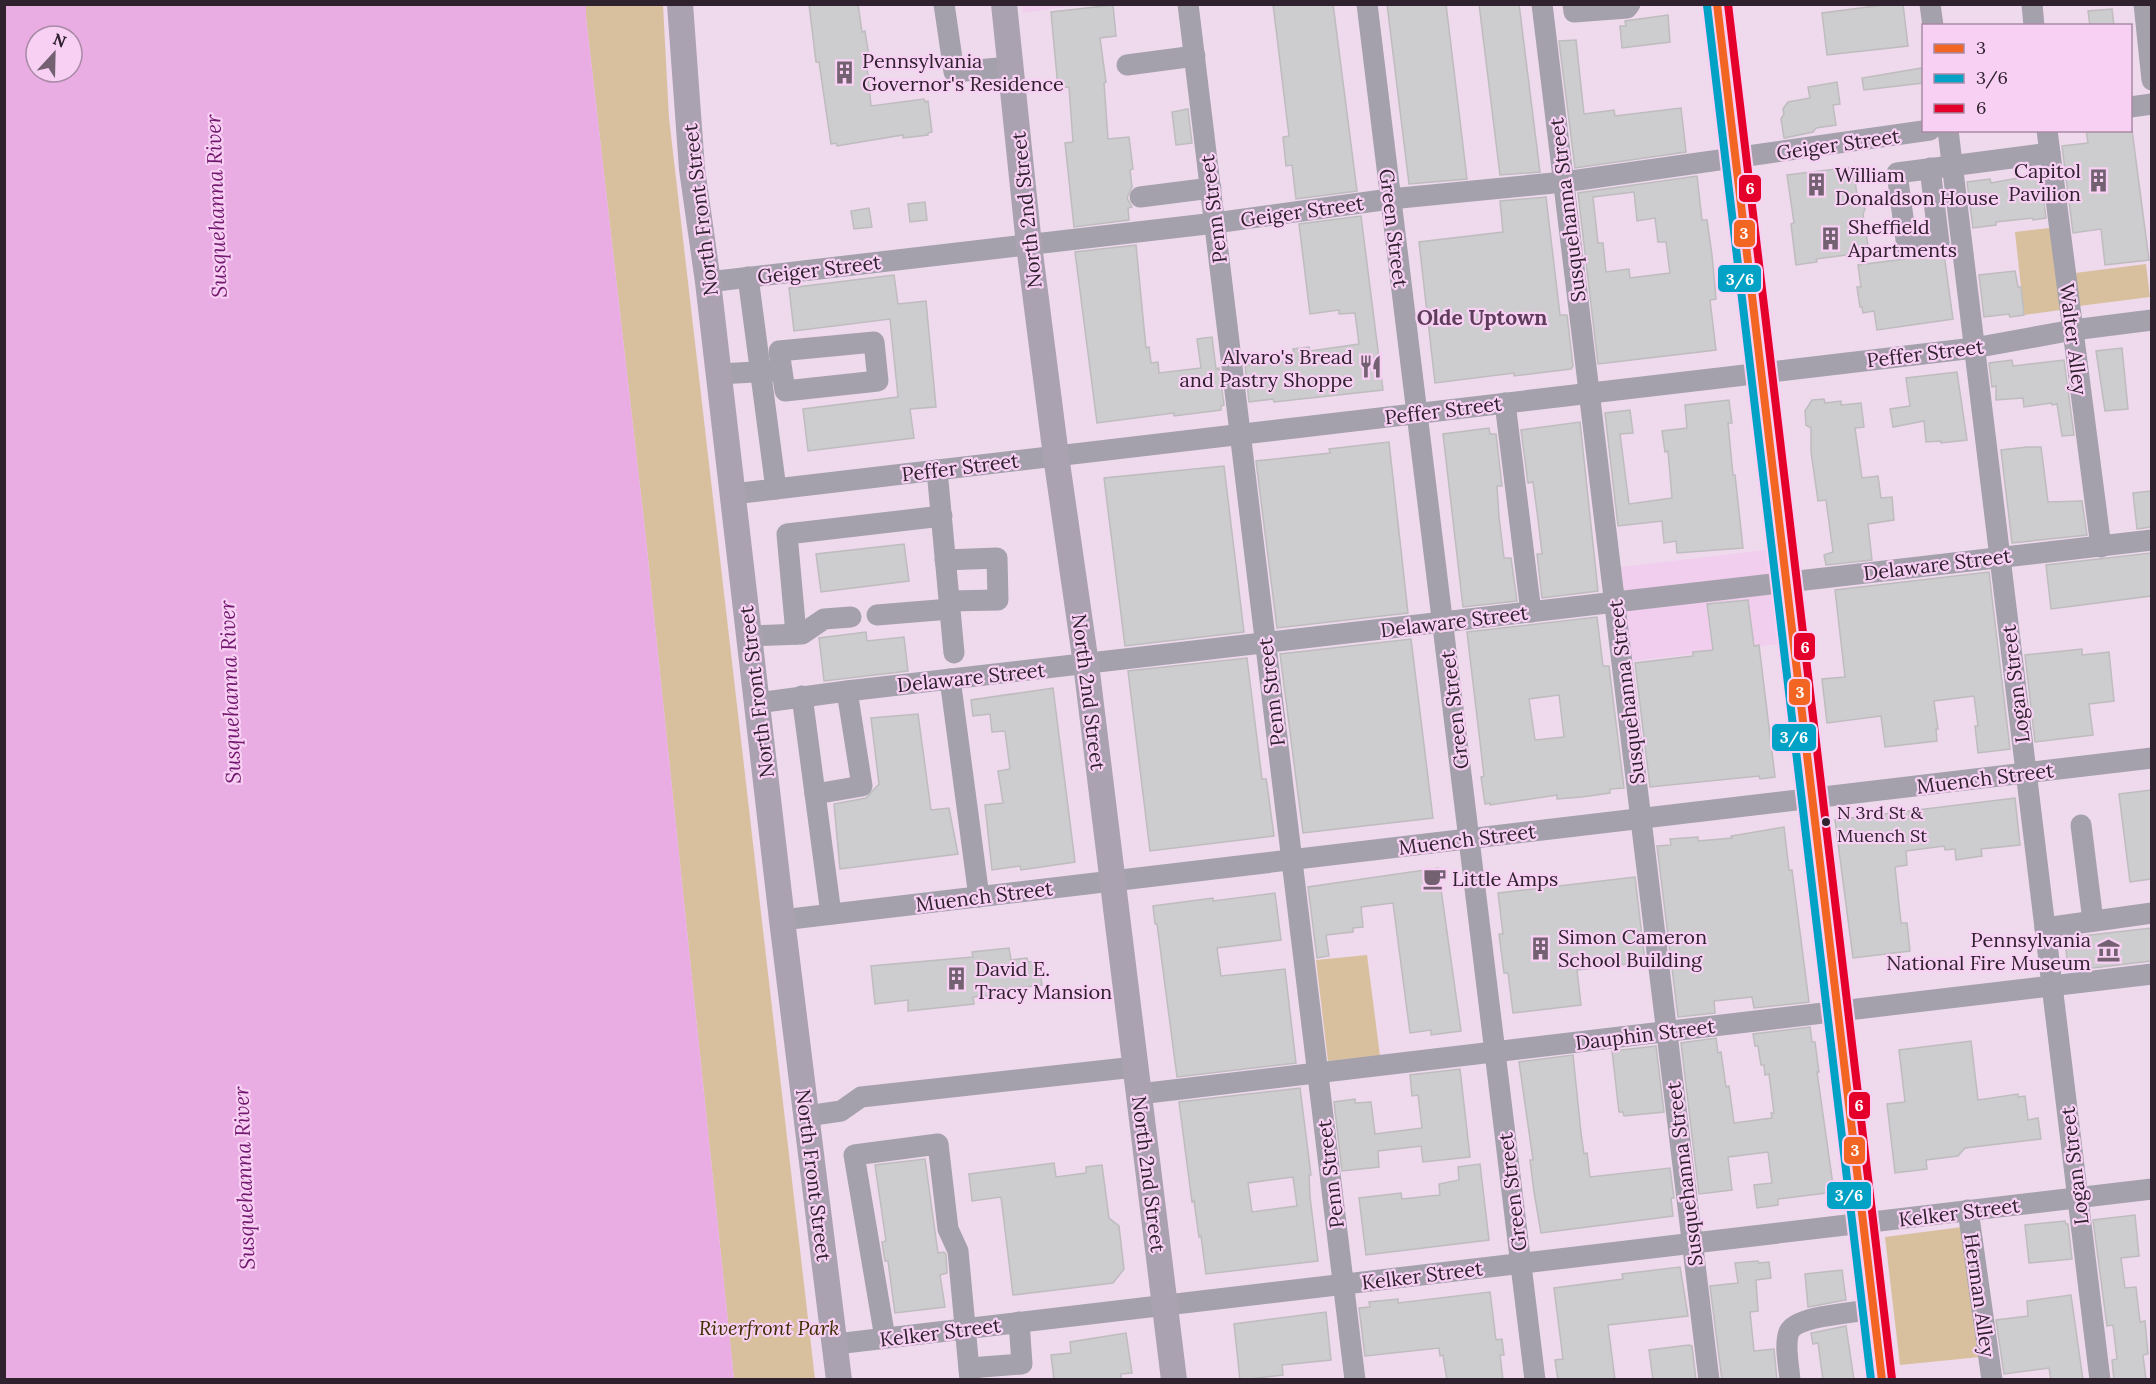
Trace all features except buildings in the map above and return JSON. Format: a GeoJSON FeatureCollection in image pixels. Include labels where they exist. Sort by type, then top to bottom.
{"type":"FeatureCollection","features":[{"type":"Feature","properties":{"kind":"main road","name":"North Front Street"},"geometry":{"type":"LineString","coordinates":[[680,4],[692,169],[708,282],[782,920],[839,1380]]}},
{"type":"Feature","properties":{"kind":"main road","name":"North 2nd Street"},"geometry":{"type":"LineString","coordinates":[[1004,4],[1029,245],[1086,664],[1174,1380]]}},
{"type":"Feature","properties":{"kind":"main road"},"geometry":{"type":"LineString","coordinates":[[1717,4],[1882,1380]]}},
{"type":"Feature","properties":{"kind":"street"},"geometry":{"type":"LineString","coordinates":[[944,4],[954,72],[1011,67]]}},
{"type":"Feature","properties":{"kind":"street","name":"Penn Street"},"geometry":{"type":"LineString","coordinates":[[1188,4],[1355,1380]]}},
{"type":"Feature","properties":{"kind":"street","name":"Green Street"},"geometry":{"type":"LineString","coordinates":[[1367,4],[1535,1380]]}},
{"type":"Feature","properties":{"kind":"street","name":"Susquehanna Street"},"geometry":{"type":"LineString","coordinates":[[1542,4],[1709,1380]]}},
{"type":"Feature","properties":{"kind":"street"},"geometry":{"type":"LineString","coordinates":[[1573,4],[1574,12],[1627,9],[1630,4]]}},
{"type":"Feature","properties":{"kind":"street"},"geometry":{"type":"LineString","coordinates":[[1930,4],[1933,24]]}},
{"type":"Feature","properties":{"kind":"street"},"geometry":{"type":"LineString","coordinates":[[2032,4],[2034,24]]}},
{"type":"Feature","properties":{"kind":"street"},"geometry":{"type":"LineString","coordinates":[[2144,4],[2151,80]]}},
{"type":"Feature","properties":{"kind":"street"},"geometry":{"type":"LineString","coordinates":[[1127,65],[1195,56]]}},
{"type":"Feature","properties":{"kind":"street"},"geometry":{"type":"LineString","coordinates":[[2132,107],[2151,104]]}},
{"type":"Feature","properties":{"kind":"street","name":"Geiger Street"},"geometry":{"type":"LineString","coordinates":[[708,282],[1215,223],[1390,199],[1564,182],[1922,131]]}},
{"type":"Feature","properties":{"kind":"street","name":"Logan Street"},"geometry":{"type":"LineString","coordinates":[[1948,132],[2100,1380]]}},
{"type":"Feature","properties":{"kind":"street","name":"Walter Alley"},"geometry":{"type":"LineString","coordinates":[[2047,132],[2101,547]]}},
{"type":"Feature","properties":{"kind":"street"},"geometry":{"type":"LineString","coordinates":[[1930,168],[2050,153]]}},
{"type":"Feature","properties":{"kind":"street"},"geometry":{"type":"LineString","coordinates":[[1140,198],[1211,188]]}},
{"type":"Feature","properties":{"kind":"street"},"geometry":{"type":"LineString","coordinates":[[748,277],[777,371],[774,461],[777,489]]}},
{"type":"Feature","properties":{"kind":"street","name":"Peffer Street"},"geometry":{"type":"LineString","coordinates":[[733,494],[1974,348],[2073,330],[2151,320]]}},
{"type":"Feature","properties":{"kind":"street"},"geometry":{"type":"LineString","coordinates":[[719,374],[777,371],[878,381],[874,342],[777,371]]}},
{"type":"Feature","properties":{"kind":"street"},"geometry":{"type":"LineString","coordinates":[[1505,403],[1530,612]]}},
{"type":"Feature","properties":{"kind":"street"},"geometry":{"type":"LineString","coordinates":[[937,470],[954,653]]}},
{"type":"Feature","properties":{"kind":"street"},"geometry":{"type":"LineString","coordinates":[[796,634],[787,534],[942,516]]}},
{"type":"Feature","properties":{"kind":"street","name":"Delaware Street"},"geometry":{"type":"LineString","coordinates":[[757,703],[2151,540]]}},
{"type":"Feature","properties":{"kind":"street"},"geometry":{"type":"LineString","coordinates":[[877,615],[998,600],[997,558],[945,560]]}},
{"type":"Feature","properties":{"kind":"street"},"geometry":{"type":"LineString","coordinates":[[749,636],[802,634],[824,619],[851,617]]}},
{"type":"Feature","properties":{"kind":"street"},"geometry":{"type":"LineString","coordinates":[[950,679],[979,897]]}},
{"type":"Feature","properties":{"kind":"street"},"geometry":{"type":"LineString","coordinates":[[815,794],[862,786],[847,691]]}},
{"type":"Feature","properties":{"kind":"street"},"geometry":{"type":"LineString","coordinates":[[802,696],[831,914]]}},
{"type":"Feature","properties":{"kind":"street","name":"Muench Street"},"geometry":{"type":"LineString","coordinates":[[782,920],[2151,758]]}},
{"type":"Feature","properties":{"kind":"street"},"geometry":{"type":"LineString","coordinates":[[2080,825],[2093,921]]}},
{"type":"Feature","properties":{"kind":"street"},"geometry":{"type":"LineString","coordinates":[[2045,928],[2151,913]]}},
{"type":"Feature","properties":{"kind":"street","name":"Dauphin Street"},"geometry":{"type":"LineString","coordinates":[[1138,1094],[2151,974]]}},
{"type":"Feature","properties":{"kind":"street"},"geometry":{"type":"LineString","coordinates":[[807,1116],[841,1111],[861,1097],[1135,1067]]}},
{"type":"Feature","properties":{"kind":"street"},"geometry":{"type":"LineString","coordinates":[[885,1338],[854,1155],[938,1144],[948,1229],[958,1251],[970,1374],[1023,1372],[1019,1322]]}},
{"type":"Feature","properties":{"kind":"street","name":"Kelker Street"},"geometry":{"type":"LineString","coordinates":[[836,1344],[2151,1189]]}},
{"type":"Feature","properties":{"kind":"street","name":"Herman Alley"},"geometry":{"type":"LineString","coordinates":[[1968,1210],[1992,1380]]}},
{"type":"Feature","properties":{"kind":"street"},"geometry":{"type":"LineString","coordinates":[[1790,1380],[1788,1338],[1795,1324],[1810,1319],[1874,1309]]}},
{"type":"Feature","properties":{"kind":"shaded area"},"geometry":{"type":"Polygon","coordinates":[[[1022,4],[1078,5],[1023,13],[1022,4]]]}},
{"type":"Feature","properties":{"kind":"shaded area"},"geometry":{"type":"Polygon","coordinates":[[[1766,550],[1778,644],[1625,662],[1613,568],[1766,550]]]}},
{"type":"Feature","properties":{"kind":"green space","name":"Riverfront Park"},"geometry":{"type":"Polygon","coordinates":[[[586,5],[663,5],[669,118],[815,1379],[734,1379],[645,530],[586,5]]]}},
{"type":"Feature","properties":{"kind":"green space"},"geometry":{"type":"Polygon","coordinates":[[[2050,228],[2060,310],[2024,315],[2015,232],[2050,228]]]}},
{"type":"Feature","properties":{"kind":"green space"},"geometry":{"type":"Polygon","coordinates":[[[2146,264],[2150,297],[2079,306],[2075,273],[2146,264]]]}},
{"type":"Feature","properties":{"kind":"green space"},"geometry":{"type":"Polygon","coordinates":[[[1367,955],[1380,1056],[1328,1061],[1316,960],[1367,955]]]}},
{"type":"Feature","properties":{"kind":"green space"},"geometry":{"type":"Polygon","coordinates":[[[1962,1227],[1980,1357],[1900,1365],[1885,1237],[1962,1227]]]}},
{"type":"Feature","properties":{"kind":"water","name":"Susquehanna River"},"geometry":{"type":"Polygon","coordinates":[[[5,4],[586,5],[645,530],[734,1379],[5,1379],[5,4]]]}},
{"type":"Feature","properties":{"kind":"transit line","name":"3"},"geometry":{"type":"LineString","coordinates":[[1717,4],[1882,1380]]}},
{"type":"Feature","properties":{"kind":"transit line","name":"6"},"geometry":{"type":"LineString","coordinates":[[1728,4],[1892,1379]]}},
{"type":"Feature","properties":{"kind":"transit line","name":"3/6"},"geometry":{"type":"LineString","coordinates":[[1707,5],[1871,1380]]}},
{"type":"Feature","properties":{"kind":"place","name":"Pennsylvania Governor's Residence"},"geometry":{"type":"Point","coordinates":[844,72]}},
{"type":"Feature","properties":{"kind":"place","name":"Capitol Pavilion"},"geometry":{"type":"Point","coordinates":[2099,181]}},
{"type":"Feature","properties":{"kind":"place","name":"William Donaldson House"},"geometry":{"type":"Point","coordinates":[1817,185]}},
{"type":"Feature","properties":{"kind":"place","name":"Sheffield Apartments"},"geometry":{"type":"Point","coordinates":[1830,238]}},
{"type":"Feature","properties":{"kind":"place","name":"Alvaro's Bread and Pastry Shoppe"},"geometry":{"type":"Point","coordinates":[1371,367]}},
{"type":"Feature","properties":{"kind":"place","name":"N 3rd St & Muench St"},"geometry":{"type":"Point","coordinates":[1826,822]}},
{"type":"Feature","properties":{"kind":"place","name":"Little Amps"},"geometry":{"type":"Point","coordinates":[1434,878]}},
{"type":"Feature","properties":{"kind":"place","name":"Simon Cameron School Building"},"geometry":{"type":"Point","coordinates":[1540,948]}},
{"type":"Feature","properties":{"kind":"place","name":"Pennsylvania National Fire Museum"},"geometry":{"type":"Point","coordinates":[2109,950]}},
{"type":"Feature","properties":{"kind":"place","name":"David E. Tracy Mansion"},"geometry":{"type":"Point","coordinates":[957,979]}},
{"type":"Feature","properties":{"kind":"district","name":"Olde Uptown"},"geometry":{"type":"Point","coordinates":[1482,317]}}]}
